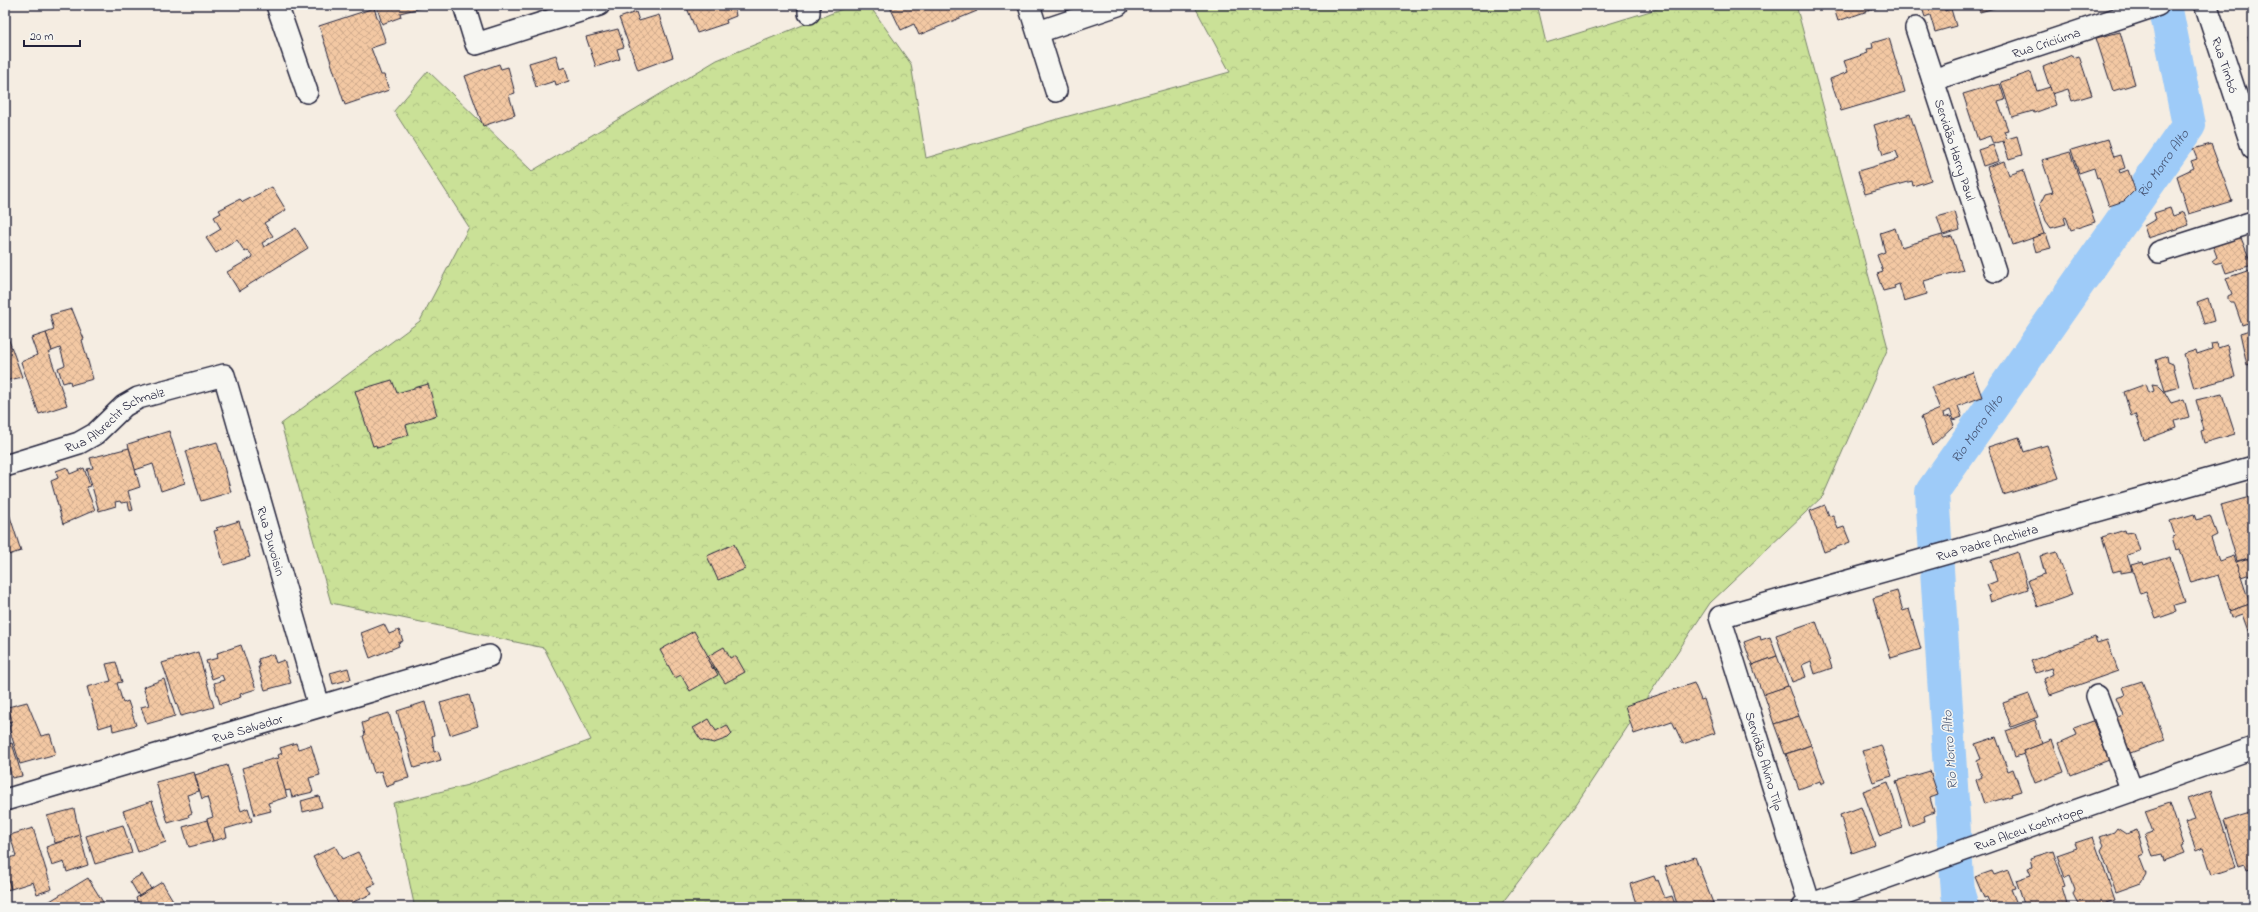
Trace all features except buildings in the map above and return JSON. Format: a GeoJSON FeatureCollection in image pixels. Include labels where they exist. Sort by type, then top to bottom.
{"type":"FeatureCollection","features":[{"type":"Feature","properties":{"kind":"main road","name":"Rua Timbó"},"geometry":{"type":"LineString","coordinates":[[2206,5],[2253,148]]}},
{"type":"Feature","properties":{"kind":"street"},"geometry":{"type":"LineString","coordinates":[[277,5],[307,92]]}},
{"type":"Feature","properties":{"kind":"street"},"geometry":{"type":"LineString","coordinates":[[464,5],[476,44],[599,5]]}},
{"type":"Feature","properties":{"kind":"street"},"geometry":{"type":"LineString","coordinates":[[1029,5],[1056,91]]}},
{"type":"Feature","properties":{"kind":"street"},"geometry":{"type":"LineString","coordinates":[[1038,32],[1118,5]]}},
{"type":"Feature","properties":{"kind":"street","name":"Rua Criciúma"},"geometry":{"type":"LineString","coordinates":[[1933,80],[2153,7]]}},
{"type":"Feature","properties":{"kind":"street","name":"Servidão Harry Paul"},"geometry":{"type":"LineString","coordinates":[[1916,28],[1995,271]]}},
{"type":"Feature","properties":{"kind":"street"},"geometry":{"type":"LineString","coordinates":[[2159,252],[2253,222]]}},
{"type":"Feature","properties":{"kind":"street","name":"Rua Albrecht Schmalz"},"geometry":{"type":"LineString","coordinates":[[5,466],[79,443],[95,434],[124,406],[138,398],[224,375]]}},
{"type":"Feature","properties":{"kind":"street","name":"Rua Duvoisin"},"geometry":{"type":"LineString","coordinates":[[224,375],[320,706]]}},
{"type":"Feature","properties":{"kind":"street","name":"Rua Padre Anchieta"},"geometry":{"type":"LineString","coordinates":[[1720,617],[2253,467]]}},
{"type":"Feature","properties":{"kind":"street","name":"Servidão Alvino Tilp"},"geometry":{"type":"LineString","coordinates":[[1720,617],[1806,906]]}},
{"type":"Feature","properties":{"kind":"street","name":"Rua Salvador"},"geometry":{"type":"LineString","coordinates":[[5,800],[489,656]]}},
{"type":"Feature","properties":{"kind":"street"},"geometry":{"type":"LineString","coordinates":[[2097,696],[2132,791]]}},
{"type":"Feature","properties":{"kind":"street","name":"Rua Alceu Koehntopp"},"geometry":{"type":"LineString","coordinates":[[1806,906],[2253,748]]}},
{"type":"Feature","properties":{"kind":"green space"},"geometry":{"type":"Polygon","coordinates":[[[852,5],[869,5],[911,64],[926,158],[1054,120],[1230,72],[1194,5],[1537,5],[1546,43],[1670,5],[1796,5],[1888,348],[1823,496],[1710,603],[1569,815],[1499,907],[411,907],[414,904],[393,803],[468,785],[591,740],[544,648],[331,603],[281,424],[420,321],[469,227],[394,111],[428,71],[532,171],[717,60],[852,5]]]}},
{"type":"Feature","properties":{"kind":"waterway","name":"Rio Morro Alto"},"geometry":{"type":"LineString","coordinates":[[1962,907],[1958,894],[1932,492],[2189,125],[2165,5]]}}]}
